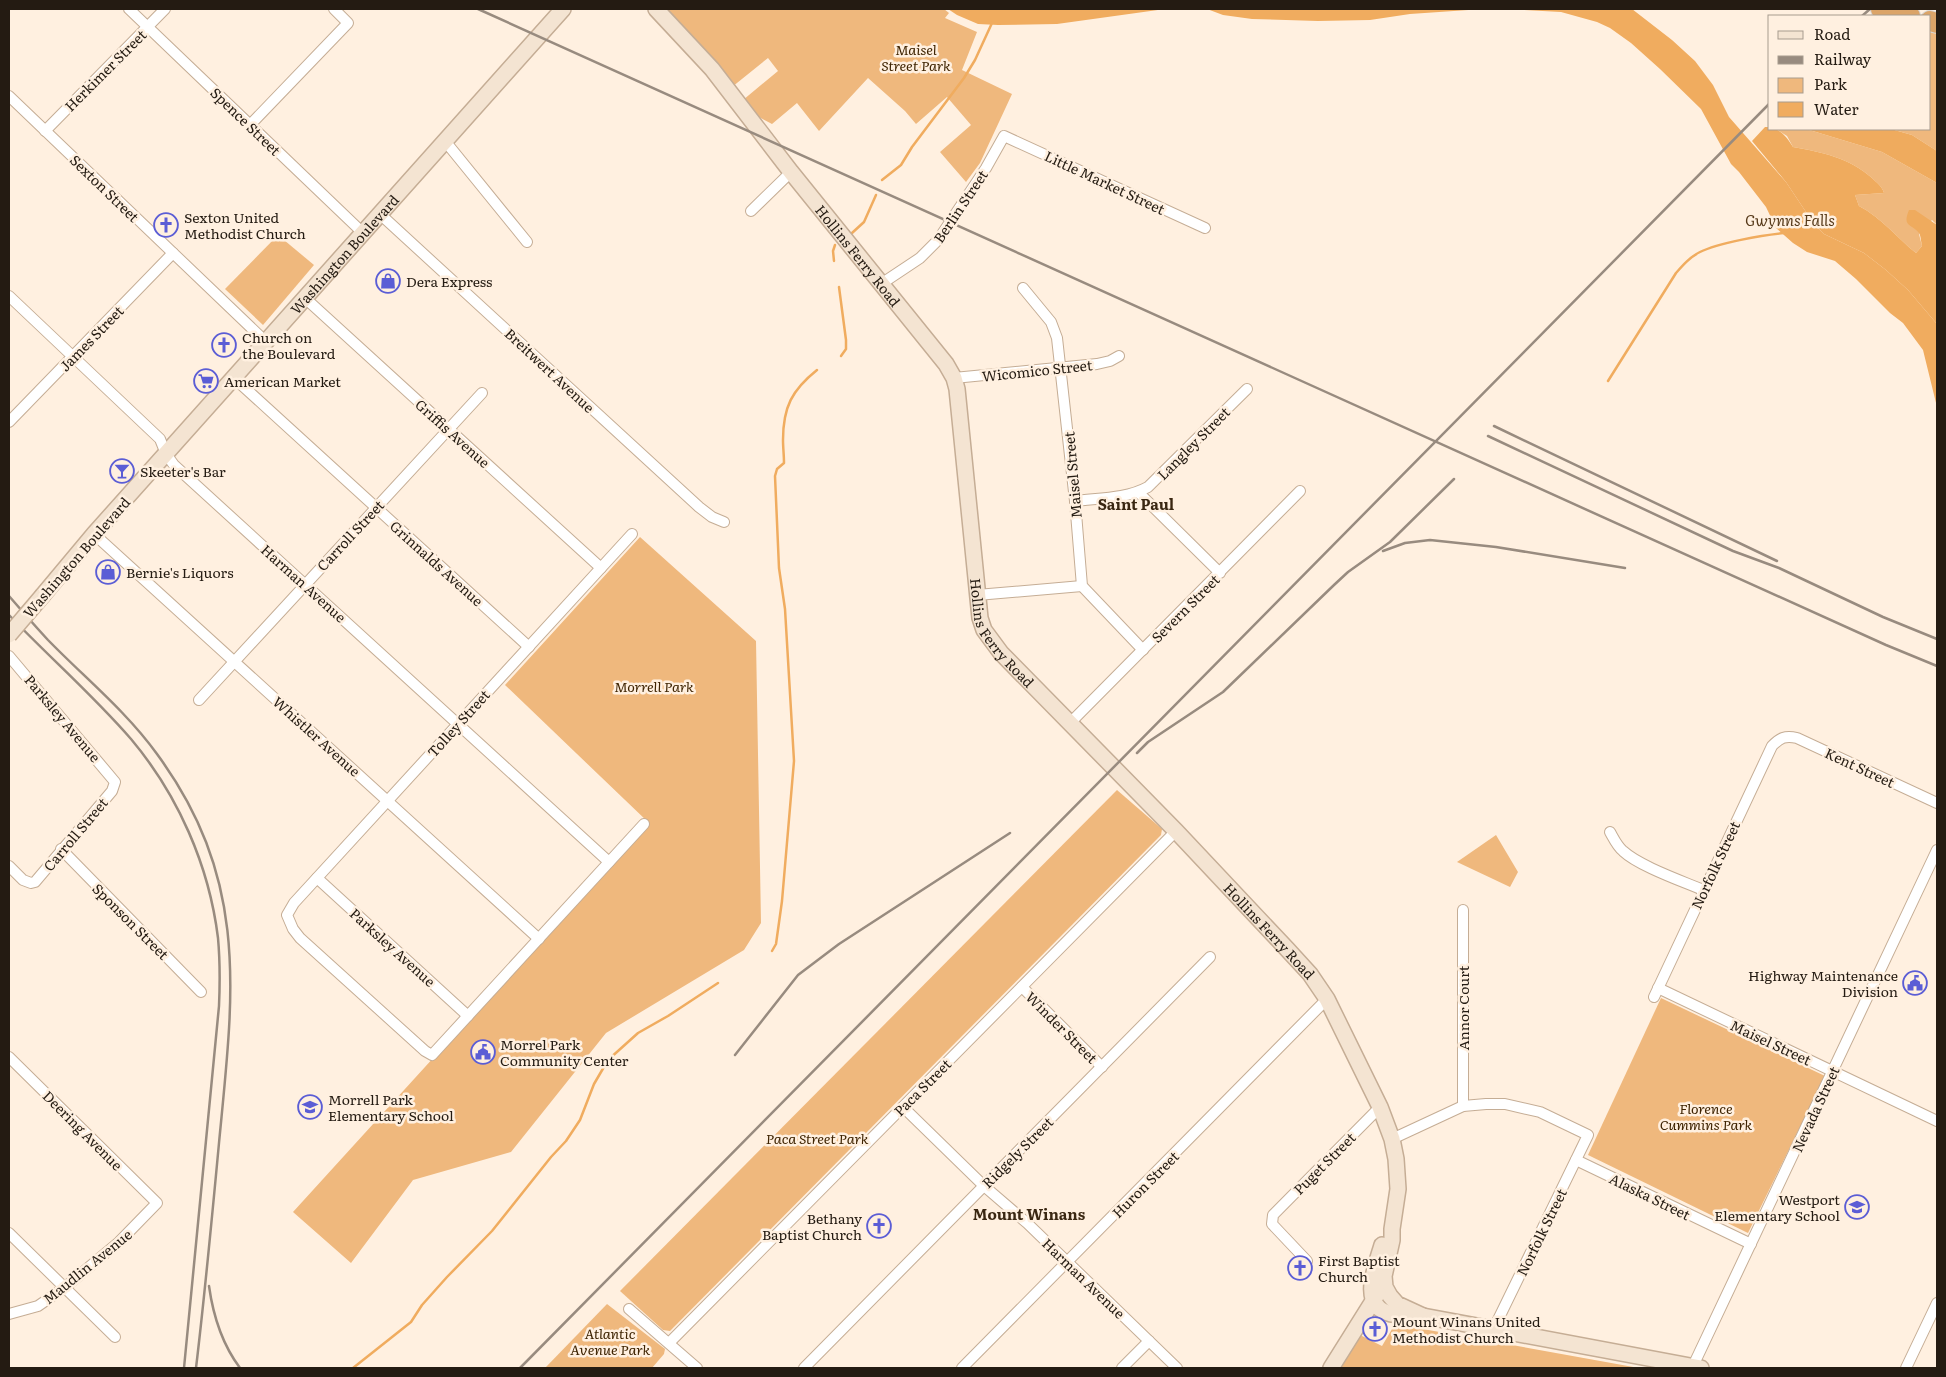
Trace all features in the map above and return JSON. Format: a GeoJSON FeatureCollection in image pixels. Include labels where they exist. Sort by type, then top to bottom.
{"type":"FeatureCollection","features":[{"type":"Feature","properties":{"kind":"highway"},"geometry":{"type":"LineString","coordinates":[[1881,9],[1906,15]]}},
{"type":"Feature","properties":{"kind":"street","name":"Spence Street"},"geometry":{"type":"LineString","coordinates":[[129,9],[363,233]]}},
{"type":"Feature","properties":{"kind":"street","name":"Herkimer Street"},"geometry":{"type":"LineString","coordinates":[[45,131],[165,9]]}},
{"type":"Feature","properties":{"kind":"street"},"geometry":{"type":"LineString","coordinates":[[250,125],[348,23],[334,9]]}},
{"type":"Feature","properties":{"kind":"street","name":"Washington Boulevard"},"geometry":{"type":"LineString","coordinates":[[9,635],[94,534],[563,9]]}},
{"type":"Feature","properties":{"kind":"street","name":"Hollins Ferry Road"},"geometry":{"type":"LineString","coordinates":[[656,9],[712,69],[791,172],[946,364],[954,378],[957,390],[980,618],[991,641],[1000,653],[1176,831],[1287,949],[1310,974],[1327,999],[1380,1107],[1392,1140],[1399,1181],[1392,1240],[1385,1273],[1385,1286],[1373,1300],[1331,1368]]}},
{"type":"Feature","properties":{"kind":"street","name":"Sexton Street"},"geometry":{"type":"LineString","coordinates":[[9,96],[266,342]]}},
{"type":"Feature","properties":{"kind":"street","name":"Little Market Street"},"geometry":{"type":"LineString","coordinates":[[1004,136],[1205,228]]}},
{"type":"Feature","properties":{"kind":"street","name":"Berlin Street"},"geometry":{"type":"LineString","coordinates":[[881,284],[920,258],[938,240],[986,168],[1004,136]]}},
{"type":"Feature","properties":{"kind":"street"},"geometry":{"type":"LineString","coordinates":[[445,141],[527,242]]}},
{"type":"Feature","properties":{"kind":"street"},"geometry":{"type":"LineString","coordinates":[[751,210],[791,172]]}},
{"type":"Feature","properties":{"kind":"street","name":"Breitwert Avenue"},"geometry":{"type":"LineString","coordinates":[[380,214],[699,507],[712,517],[724,522]]}},
{"type":"Feature","properties":{"kind":"street","name":"James Street"},"geometry":{"type":"LineString","coordinates":[[9,422],[173,253]]}},
{"type":"Feature","properties":{"kind":"street","name":"Maisel Street"},"geometry":{"type":"LineString","coordinates":[[1023,288],[1056,330],[1062,369],[1082,586]]}},
{"type":"Feature","properties":{"kind":"street","name":"Harman Avenue"},"geometry":{"type":"LineString","coordinates":[[9,296],[160,440],[166,454],[174,464],[208,497],[306,584],[609,862]]}},
{"type":"Feature","properties":{"kind":"street","name":"Griffis Avenue"},"geometry":{"type":"LineString","coordinates":[[305,298],[601,568]]}},
{"type":"Feature","properties":{"kind":"street","name":"Wicomico Street"},"geometry":{"type":"LineString","coordinates":[[954,378],[1062,369],[1098,364],[1119,356]]}},
{"type":"Feature","properties":{"kind":"street","name":"Grinnalds Avenue"},"geometry":{"type":"LineString","coordinates":[[234,378],[529,647]]}},
{"type":"Feature","properties":{"kind":"street","name":"Langley Street"},"geometry":{"type":"LineString","coordinates":[[1075,501],[1138,492],[1158,479],[1247,389]]}},
{"type":"Feature","properties":{"kind":"street","name":"Carroll Street"},"geometry":{"type":"LineString","coordinates":[[199,700],[482,393]]}},
{"type":"Feature","properties":{"kind":"street","name":"Severn Street"},"geometry":{"type":"LineString","coordinates":[[1070,723],[1300,491]]}},
{"type":"Feature","properties":{"kind":"street"},"geometry":{"type":"LineString","coordinates":[[1138,492],[1220,573]]}},
{"type":"Feature","properties":{"kind":"street","name":"Whistler Avenue"},"geometry":{"type":"LineString","coordinates":[[94,534],[539,939]]}},
{"type":"Feature","properties":{"kind":"street","name":"Tolley Street"},"geometry":{"type":"LineString","coordinates":[[468,1016],[432,1055],[425,1051],[300,938],[287,915],[294,903],[632,534]]}},
{"type":"Feature","properties":{"kind":"street"},"geometry":{"type":"LineString","coordinates":[[977,596],[1082,586],[1143,650]]}},
{"type":"Feature","properties":{"kind":"street","name":"Parksley Avenue"},"geometry":{"type":"LineString","coordinates":[[9,656],[115,782]]}},
{"type":"Feature","properties":{"kind":"street","name":"Kent Street"},"geometry":{"type":"LineString","coordinates":[[1782,738],[1789,736],[1797,738],[1937,803]]}},
{"type":"Feature","properties":{"kind":"street","name":"Norfolk Street"},"geometry":{"type":"LineString","coordinates":[[1656,993],[1772,746],[1782,738]]}},
{"type":"Feature","properties":{"kind":"street","name":"Carroll Street"},"geometry":{"type":"LineString","coordinates":[[9,866],[23,880],[31,883],[37,879],[112,791],[115,782]]}},
{"type":"Feature","properties":{"kind":"street"},"geometry":{"type":"LineString","coordinates":[[468,1016],[644,824]]}},
{"type":"Feature","properties":{"kind":"street","name":"Paca Street"},"geometry":{"type":"LineString","coordinates":[[668,1343],[1176,831]]}},
{"type":"Feature","properties":{"kind":"street"},"geometry":{"type":"LineString","coordinates":[[1610,832],[1624,852],[1635,859],[1703,890]]}},
{"type":"Feature","properties":{"kind":"street","name":"Sponson Street"},"geometry":{"type":"LineString","coordinates":[[61,850],[201,992]]}},
{"type":"Feature","properties":{"kind":"street","name":"Nevada Street"},"geometry":{"type":"LineString","coordinates":[[1697,1367],[1751,1244],[1937,850]]}},
{"type":"Feature","properties":{"kind":"street","name":"Parksley Avenue"},"geometry":{"type":"LineString","coordinates":[[317,878],[468,1016]]}},
{"type":"Feature","properties":{"kind":"street","name":"Annor Court"},"geometry":{"type":"LineString","coordinates":[[1463,910],[1464,1106]]}},
{"type":"Feature","properties":{"kind":"street","name":"Ridgely Street"},"geometry":{"type":"LineString","coordinates":[[804,1368],[1210,957]]}},
{"type":"Feature","properties":{"kind":"street","name":"Winder Street"},"geometry":{"type":"LineString","coordinates":[[1022,987],[1102,1067]]}},
{"type":"Feature","properties":{"kind":"street","name":"Maisel Street"},"geometry":{"type":"LineString","coordinates":[[1656,993],[1833,1071],[1937,1121]]}},
{"type":"Feature","properties":{"kind":"street","name":"Huron Street"},"geometry":{"type":"LineString","coordinates":[[962,1368],[1327,999]]}},
{"type":"Feature","properties":{"kind":"street","name":"Deering Avenue"},"geometry":{"type":"LineString","coordinates":[[9,1057],[157,1203]]}},
{"type":"Feature","properties":{"kind":"street","name":"Norfolk Street"},"geometry":{"type":"LineString","coordinates":[[1464,1106],[1486,1104],[1524,1107],[1553,1117],[1588,1135],[1494,1328]]}},
{"type":"Feature","properties":{"kind":"street"},"geometry":{"type":"LineString","coordinates":[[1392,1140],[1464,1106]]}},
{"type":"Feature","properties":{"kind":"street","name":"Harman Avenue"},"geometry":{"type":"LineString","coordinates":[[903,1107],[984,1186],[1027,1223],[1176,1368]]}},
{"type":"Feature","properties":{"kind":"street","name":"Puget Street"},"geometry":{"type":"LineString","coordinates":[[1307,1261],[1272,1224],[1271,1220],[1276,1211],[1380,1107]]}},
{"type":"Feature","properties":{"kind":"street","name":"Alaska Street"},"geometry":{"type":"LineString","coordinates":[[1576,1160],[1751,1244]]}},
{"type":"Feature","properties":{"kind":"street","name":"Maudlin Avenue"},"geometry":{"type":"LineString","coordinates":[[9,1314],[38,1306],[64,1288],[120,1242],[157,1203]]}},
{"type":"Feature","properties":{"kind":"street","name":"Hollins Ferry Road"},"geometry":{"type":"LineString","coordinates":[[1373,1300],[1372,1279],[1383,1239],[1392,1229]]}},
{"type":"Feature","properties":{"kind":"street"},"geometry":{"type":"LineString","coordinates":[[9,1233],[115,1338]]}},
{"type":"Feature","properties":{"kind":"street"},"geometry":{"type":"LineString","coordinates":[[1385,1286],[1397,1304],[1423,1316]]}},
{"type":"Feature","properties":{"kind":"street"},"geometry":{"type":"LineString","coordinates":[[1373,1300],[1378,1307],[1388,1313],[1423,1316],[1494,1328],[1697,1367]]}},
{"type":"Feature","properties":{"kind":"street"},"geometry":{"type":"LineString","coordinates":[[1906,1368],[1937,1303]]}},
{"type":"Feature","properties":{"kind":"street"},"geometry":{"type":"LineString","coordinates":[[629,1309],[697,1368]]}},
{"type":"Feature","properties":{"kind":"street"},"geometry":{"type":"LineString","coordinates":[[1122,1368],[1149,1341]]}},
{"type":"Feature","properties":{"kind":"green space","name":"Maisel Street Park"},"geometry":{"type":"Polygon","coordinates":[[[663,9],[944,9],[949,13],[945,18],[977,32],[962,70],[1012,94],[980,163],[966,182],[940,152],[971,125],[947,97],[916,124],[905,111],[868,78],[819,131],[797,103],[772,124],[755,115],[743,100],[778,71],[768,58],[732,87],[695,39],[663,9]]]}},
{"type":"Feature","properties":{"kind":"green space"},"geometry":{"type":"Polygon","coordinates":[[[1931,32],[1937,33],[1937,151],[1912,135],[1894,130],[1931,130],[1931,32]]]}},
{"type":"Feature","properties":{"kind":"green space"},"geometry":{"type":"Polygon","coordinates":[[[1778,130],[1809,130],[1882,152],[1937,183],[1937,225],[1932,220],[1919,234],[1922,246],[1916,253],[1882,222],[1859,206],[1855,195],[1884,193],[1881,186],[1863,171],[1845,161],[1814,151],[1793,147],[1787,136],[1778,130]]]}},
{"type":"Feature","properties":{"kind":"green space"},"geometry":{"type":"Polygon","coordinates":[[[278,235],[314,265],[263,325],[225,289],[278,235]]]}},
{"type":"Feature","properties":{"kind":"green space","name":"Morrell Park"},"geometry":{"type":"Polygon","coordinates":[[[640,537],[756,641],[761,923],[744,950],[606,1033],[511,1152],[413,1180],[351,1263],[293,1212],[648,822],[505,685],[640,537]]]}},
{"type":"Feature","properties":{"kind":"green space","name":"Paca Street Park"},"geometry":{"type":"Polygon","coordinates":[[[1117,790],[1162,829],[1161,835],[670,1331],[663,1330],[620,1291],[1117,790]]]}},
{"type":"Feature","properties":{"kind":"green space"},"geometry":{"type":"Polygon","coordinates":[[[1496,835],[1518,872],[1510,887],[1457,862],[1496,835]]]}},
{"type":"Feature","properties":{"kind":"green space","name":"Florence Cummins Park"},"geometry":{"type":"Polygon","coordinates":[[[1661,998],[1825,1076],[1748,1233],[1588,1155],[1661,998]]]}},
{"type":"Feature","properties":{"kind":"green space","name":"Atlantic Avenue Park"},"geometry":{"type":"Polygon","coordinates":[[[607,1304],[665,1349],[664,1354],[652,1368],[545,1368],[607,1304]]]}},
{"type":"Feature","properties":{"kind":"green space"},"geometry":{"type":"Polygon","coordinates":[[[1395,1324],[1639,1368],[1338,1368],[1358,1334],[1382,1346],[1395,1324]]]}},
{"type":"Feature","properties":{"kind":"shaded area"},"geometry":{"type":"Polygon","coordinates":[[[1765,127],[1768,127],[1768,130],[1781,132],[1793,147],[1835,157],[1863,171],[1881,186],[1884,193],[1855,195],[1859,206],[1882,222],[1916,253],[1922,246],[1921,237],[1907,222],[1909,210],[1915,210],[1937,225],[1937,324],[1908,290],[1886,270],[1864,253],[1824,234],[1814,224],[1786,182],[1752,141],[1765,127]]]}},
{"type":"Feature","properties":{"kind":"shaded area"},"geometry":{"type":"Polygon","coordinates":[[[1809,130],[1894,130],[1912,135],[1937,151],[1937,183],[1882,152],[1809,130]]]}},
{"type":"Feature","properties":{"kind":"water"},"geometry":{"type":"Polygon","coordinates":[[[948,9],[1165,9],[1057,24],[998,25],[978,24],[948,9]]]}},
{"type":"Feature","properties":{"kind":"water"},"geometry":{"type":"Polygon","coordinates":[[[1207,9],[1483,9],[1410,14],[1370,20],[1318,21],[1252,19],[1223,15],[1207,9]]]}},
{"type":"Feature","properties":{"kind":"water","name":"Gwynns Falls"},"geometry":{"type":"Polygon","coordinates":[[[1507,9],[1632,9],[1672,40],[1695,61],[1713,85],[1729,117],[1786,182],[1814,224],[1824,234],[1864,253],[1886,270],[1908,290],[1937,324],[1937,407],[1923,350],[1903,323],[1835,261],[1807,252],[1776,228],[1766,207],[1731,164],[1701,109],[1660,69],[1631,43],[1610,28],[1597,22],[1561,12],[1507,9]]]}},
{"type":"Feature","properties":{"kind":"waterway"},"geometry":{"type":"LineString","coordinates":[[882,180],[901,165],[912,147],[964,78],[975,60],[992,23]]}},
{"type":"Feature","properties":{"kind":"waterway"},"geometry":{"type":"LineString","coordinates":[[852,233],[864,222],[876,195]]}},
{"type":"Feature","properties":{"kind":"waterway"},"geometry":{"type":"LineString","coordinates":[[1608,381],[1676,273],[1684,264],[1700,252],[1708,249],[1729,243],[1784,233]]}},
{"type":"Feature","properties":{"kind":"waterway"},"geometry":{"type":"LineString","coordinates":[[834,261],[833,251],[835,245]]}},
{"type":"Feature","properties":{"kind":"waterway"},"geometry":{"type":"LineString","coordinates":[[839,287],[846,340],[846,349],[841,356]]}},
{"type":"Feature","properties":{"kind":"waterway"},"geometry":{"type":"LineString","coordinates":[[772,951],[776,944],[782,901],[794,761],[785,609],[779,568],[775,476],[777,469],[784,463],[783,428],[787,409],[795,392],[817,370]]}},
{"type":"Feature","properties":{"kind":"waterway"},"geometry":{"type":"LineString","coordinates":[[353,1368],[411,1322],[422,1305],[492,1231],[566,1141],[580,1120],[594,1084],[608,1060],[638,1033],[718,983]]}},
{"type":"Feature","properties":{"kind":"railway"},"geometry":{"type":"LineString","coordinates":[[478,9],[1886,645],[1937,666]]}},
{"type":"Feature","properties":{"kind":"railway"},"geometry":{"type":"LineString","coordinates":[[1863,15],[1870,9]]}},
{"type":"Feature","properties":{"kind":"railway"},"geometry":{"type":"LineString","coordinates":[[520,1368],[1768,105]]}},
{"type":"Feature","properties":{"kind":"railway"},"geometry":{"type":"LineString","coordinates":[[1494,426],[1777,561]]}},
{"type":"Feature","properties":{"kind":"railway"},"geometry":{"type":"LineString","coordinates":[[1488,436],[1733,551],[1779,568],[1883,617],[1937,639]]}},
{"type":"Feature","properties":{"kind":"railway"},"geometry":{"type":"LineString","coordinates":[[1137,753],[1148,742],[1223,692],[1348,572],[1390,542],[1454,479]]}},
{"type":"Feature","properties":{"kind":"railway"},"geometry":{"type":"LineString","coordinates":[[1383,551],[1405,543],[1430,540],[1496,547],[1625,568]]}},
{"type":"Feature","properties":{"kind":"railway"},"geometry":{"type":"LineString","coordinates":[[9,596],[48,640],[132,723],[157,754],[187,801],[208,848],[222,895],[229,941],[228,1038],[196,1368]]}},
{"type":"Feature","properties":{"kind":"railway"},"geometry":{"type":"LineString","coordinates":[[9,615],[102,707],[148,761],[177,807],[189,832],[199,858],[214,911],[219,955],[219,1006],[184,1368]]}},
{"type":"Feature","properties":{"kind":"railway"},"geometry":{"type":"LineString","coordinates":[[735,1055],[798,975],[839,944],[1010,833]]}},
{"type":"Feature","properties":{"kind":"railway"},"geometry":{"type":"LineString","coordinates":[[209,1286],[219,1329],[228,1349],[240,1368]]}},
{"type":"Feature","properties":{"kind":"place","name":"Sexton United Methodist Church"},"geometry":{"type":"Point","coordinates":[166,225]}},
{"type":"Feature","properties":{"kind":"place","name":"Dera Express"},"geometry":{"type":"Point","coordinates":[388,281]}},
{"type":"Feature","properties":{"kind":"place","name":"Church on the Boulevard"},"geometry":{"type":"Point","coordinates":[224,345]}},
{"type":"Feature","properties":{"kind":"place","name":"American Market"},"geometry":{"type":"Point","coordinates":[206,381]}},
{"type":"Feature","properties":{"kind":"place","name":"Skeeter's Bar"},"geometry":{"type":"Point","coordinates":[122,471]}},
{"type":"Feature","properties":{"kind":"place","name":"Bernie's Liquors"},"geometry":{"type":"Point","coordinates":[108,572]}},
{"type":"Feature","properties":{"kind":"place","name":"Highway Maintenance Division"},"geometry":{"type":"Point","coordinates":[1915,983]}},
{"type":"Feature","properties":{"kind":"place","name":"Morrel Park Community Center"},"geometry":{"type":"Point","coordinates":[483,1052]}},
{"type":"Feature","properties":{"kind":"place","name":"Morrell Park Elementary School"},"geometry":{"type":"Point","coordinates":[310,1107]}},
{"type":"Feature","properties":{"kind":"place","name":"Westport Elementary School"},"geometry":{"type":"Point","coordinates":[1857,1207]}},
{"type":"Feature","properties":{"kind":"place","name":"Bethany Baptist Church"},"geometry":{"type":"Point","coordinates":[879,1226]}},
{"type":"Feature","properties":{"kind":"place","name":"First Baptist Church"},"geometry":{"type":"Point","coordinates":[1300,1268]}},
{"type":"Feature","properties":{"kind":"place","name":"Mount Winans United Methodist Church"},"geometry":{"type":"Point","coordinates":[1375,1329]}},
{"type":"Feature","properties":{"kind":"district","name":"Saint Paul"},"geometry":{"type":"Point","coordinates":[1136,503]}},
{"type":"Feature","properties":{"kind":"district","name":"Mount Winans"},"geometry":{"type":"Point","coordinates":[1029,1213]}}]}
